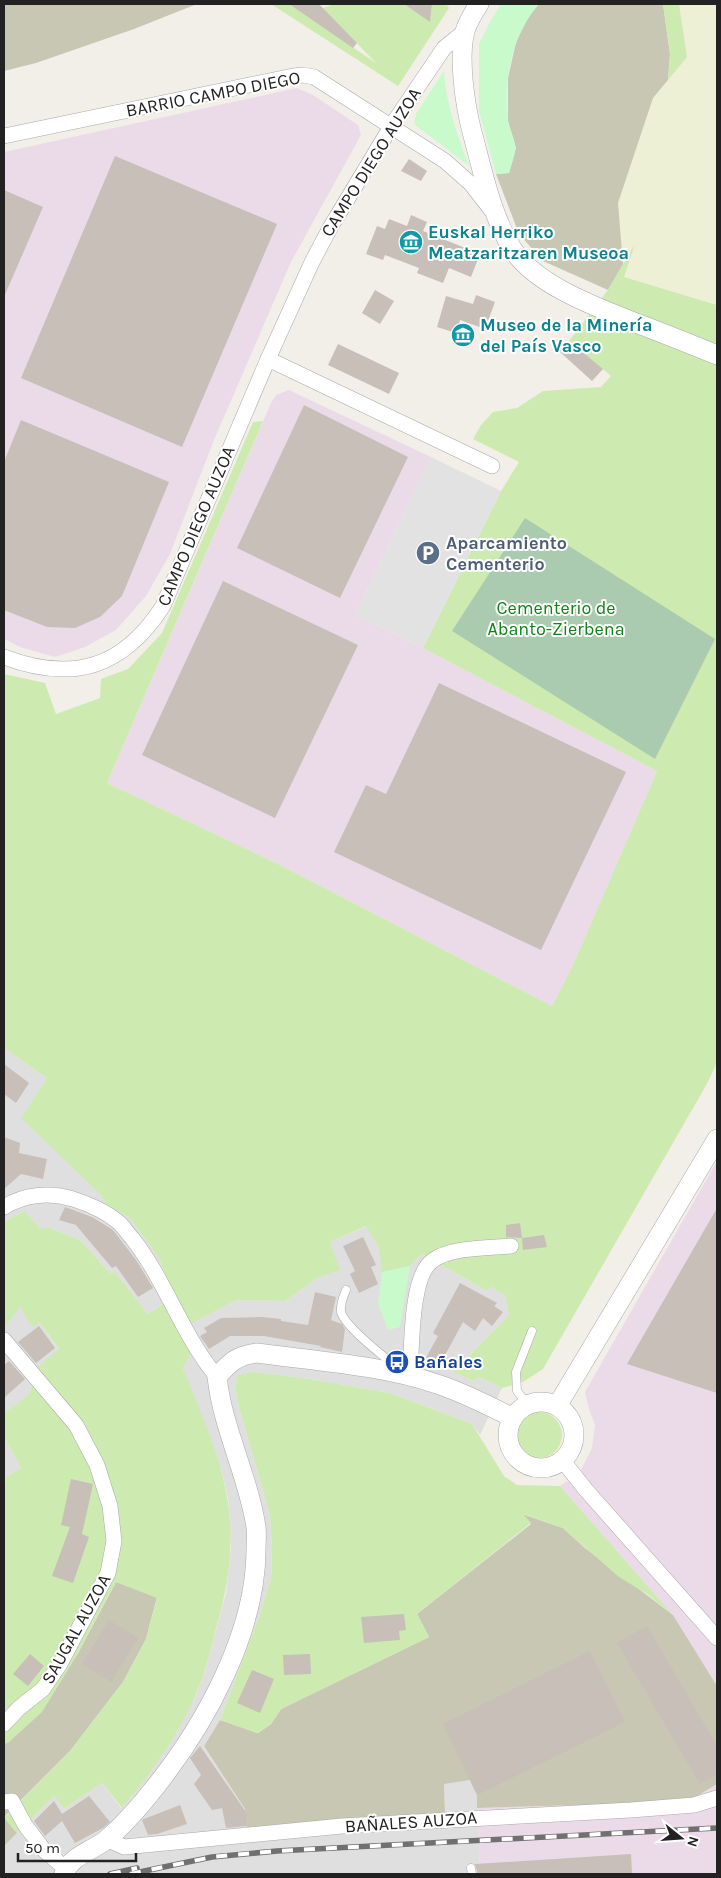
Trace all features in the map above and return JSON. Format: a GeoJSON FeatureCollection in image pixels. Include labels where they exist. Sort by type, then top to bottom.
{"type":"FeatureCollection","features":[{"type":"Feature","properties":{"kind":"street"},"geometry":{"type":"LineString","coordinates":[[479,4],[465,31],[462,65],[464,89],[470,123],[496,216],[514,251],[534,271],[562,291],[590,305],[717,354]]}},
{"type":"Feature","properties":{"kind":"street","name":"CAMPO DIEGO AUZOA"},"geometry":{"type":"LineString","coordinates":[[4,657],[42,668],[70,670],[91,666],[112,658],[136,641],[152,624],[166,599],[268,359],[312,262],[330,228],[392,125],[444,48],[465,31]]}},
{"type":"Feature","properties":{"kind":"street","name":"BARRIO CAMPO DIEGO"},"geometry":{"type":"LineString","coordinates":[[4,136],[303,75],[314,76],[445,161],[471,184],[496,216]]}},
{"type":"Feature","properties":{"kind":"street"},"geometry":{"type":"LineString","coordinates":[[268,359],[492,466]]}},
{"type":"Feature","properties":{"kind":"street"},"geometry":{"type":"LineString","coordinates":[[557,1406],[717,1139]]}},
{"type":"Feature","properties":{"kind":"street"},"geometry":{"type":"LineString","coordinates":[[4,1207],[35,1195],[60,1195],[86,1203],[118,1221],[146,1256],[204,1361],[217,1377],[224,1420],[248,1489],[256,1529],[256,1572],[246,1615],[231,1659],[185,1746],[142,1803],[106,1839],[73,1860],[65,1872],[44,1850],[6,1798]]}},
{"type":"Feature","properties":{"kind":"street"},"geometry":{"type":"LineString","coordinates":[[410,1376],[415,1302],[419,1283],[432,1261],[452,1252],[511,1246]]}},
{"type":"Feature","properties":{"kind":"street","name":"SAUGAL AUZOA"},"geometry":{"type":"LineString","coordinates":[[4,1340],[76,1425],[97,1465],[110,1506],[114,1541],[108,1573],[60,1664],[43,1689],[19,1708],[4,1724]]}},
{"type":"Feature","properties":{"kind":"street"},"geometry":{"type":"LineString","coordinates":[[217,1377],[228,1364],[241,1356],[257,1353],[358,1366],[435,1383],[468,1395],[513,1418]]}},
{"type":"Feature","properties":{"kind":"street"},"geometry":{"type":"LineString","coordinates":[[538,1402],[548,1402],[557,1406],[570,1419],[574,1427],[573,1445],[563,1460],[554,1466],[534,1467],[524,1463],[516,1456],[508,1438],[513,1418],[520,1410],[538,1402]]}},
{"type":"Feature","properties":{"kind":"street"},"geometry":{"type":"LineString","coordinates":[[563,1460],[586,1490],[717,1638]]}},
{"type":"Feature","properties":{"kind":"street","name":"BAÑALES AUZOA"},"geometry":{"type":"LineString","coordinates":[[106,1839],[124,1847],[342,1826],[640,1810],[694,1805],[717,1798]]}},
{"type":"Feature","properties":{"kind":"lane"},"geometry":{"type":"LineString","coordinates":[[346,1290],[341,1302],[341,1312],[344,1319],[361,1337],[388,1360],[386,1372]]}},
{"type":"Feature","properties":{"kind":"lane"},"geometry":{"type":"LineString","coordinates":[[528,1405],[517,1391],[516,1372],[532,1331]]}},
{"type":"Feature","properties":{"kind":"shaded area"},"geometry":{"type":"Polygon","coordinates":[[[4,4],[197,4],[134,29],[36,63],[4,71],[4,4]]]}},
{"type":"Feature","properties":{"kind":"shaded area"},"geometry":{"type":"Polygon","coordinates":[[[539,4],[663,4],[670,54],[668,80],[635,244],[608,290],[543,261],[519,234],[496,174],[509,173],[516,148],[508,121],[508,78],[516,42],[528,17],[539,4]]]}},
{"type":"Feature","properties":{"kind":"shaded area"},"geometry":{"type":"Polygon","coordinates":[[[679,4],[717,4],[717,305],[624,277],[618,203],[653,98],[687,57],[679,4]]]}},
{"type":"Feature","properties":{"kind":"shaded area"},"geometry":{"type":"Polygon","coordinates":[[[297,88],[313,95],[358,125],[361,135],[291,262],[214,440],[170,554],[146,596],[116,630],[85,647],[55,657],[20,647],[4,639],[4,152],[297,88]]]}},
{"type":"Feature","properties":{"kind":"shaded area"},"geometry":{"type":"Polygon","coordinates":[[[289,390],[431,457],[355,615],[423,648],[657,771],[573,965],[552,1006],[278,864],[107,783],[271,403],[276,395],[289,390]]]}},
{"type":"Feature","properties":{"kind":"shaded area","name":"Aparcamiento Cementerio"},"geometry":{"type":"Polygon","coordinates":[[[431,457],[501,491],[423,648],[355,615],[431,457]]]}},
{"type":"Feature","properties":{"kind":"shaded area"},"geometry":{"type":"Polygon","coordinates":[[[4,1048],[47,1078],[106,1205],[129,1217],[159,1258],[172,1292],[163,1304],[148,1314],[115,1272],[110,1273],[80,1240],[50,1228],[40,1228],[25,1211],[4,1222],[4,1048]]]}},
{"type":"Feature","properties":{"kind":"shaded area"},"geometry":{"type":"Polygon","coordinates":[[[717,1161],[717,1686],[673,1615],[560,1486],[580,1472],[592,1448],[595,1425],[585,1392],[717,1161]]]}},
{"type":"Feature","properties":{"kind":"shaded area"},"geometry":{"type":"Polygon","coordinates":[[[367,1226],[379,1248],[410,1266],[422,1254],[487,1291],[491,1287],[505,1295],[509,1315],[453,1372],[474,1381],[479,1377],[502,1388],[480,1435],[472,1424],[390,1393],[310,1379],[254,1372],[235,1387],[240,1411],[270,1515],[271,1578],[259,1617],[220,1720],[204,1746],[245,1809],[247,1828],[445,1813],[444,1783],[470,1780],[477,1795],[480,1874],[4,1874],[4,1846],[54,1796],[64,1809],[102,1783],[121,1808],[157,1762],[196,1695],[205,1671],[226,1593],[231,1548],[230,1520],[228,1498],[222,1473],[183,1368],[191,1354],[177,1330],[237,1300],[285,1301],[317,1278],[339,1270],[330,1242],[367,1226]]]}},
{"type":"Feature","properties":{"kind":"shaded area"},"geometry":{"type":"Polygon","coordinates":[[[21,1305],[39,1322],[59,1350],[38,1366],[29,1394],[8,1412],[4,1406],[4,1328],[21,1305]]]}},
{"type":"Feature","properties":{"kind":"shaded area"},"geometry":{"type":"Polygon","coordinates":[[[4,1437],[21,1468],[6,1477],[4,1492],[4,1437]]]}},
{"type":"Feature","properties":{"kind":"shaded area"},"geometry":{"type":"Polygon","coordinates":[[[522,1514],[563,1528],[585,1548],[673,1615],[717,1686],[717,1784],[687,1802],[477,1808],[477,1795],[470,1780],[444,1784],[445,1813],[247,1828],[245,1809],[204,1746],[220,1720],[258,1733],[271,1724],[281,1709],[429,1637],[417,1614],[531,1524],[522,1514]]]}},
{"type":"Feature","properties":{"kind":"shaded area"},"geometry":{"type":"Polygon","coordinates":[[[116,1582],[157,1597],[146,1639],[123,1682],[70,1751],[4,1817],[4,1744],[9,1742],[77,1655],[116,1582]]]}},
{"type":"Feature","properties":{"kind":"shaded area"},"geometry":{"type":"Polygon","coordinates":[[[717,1784],[717,1874],[480,1874],[477,1808],[687,1802],[717,1784]]]}},
{"type":"Feature","properties":{"kind":"shaded area"},"geometry":{"type":"Polygon","coordinates":[[[4,1817],[17,1833],[4,1846],[4,1817]]]}},
{"type":"Feature","properties":{"kind":"green space"},"geometry":{"type":"Polygon","coordinates":[[[271,4],[289,4],[376,63],[323,8],[335,4],[404,4],[430,21],[432,4],[446,4],[449,8],[398,86],[271,4]]]}},
{"type":"Feature","properties":{"kind":"green space"},"geometry":{"type":"Polygon","coordinates":[[[501,4],[539,4],[522,29],[508,73],[507,105],[515,153],[509,173],[496,174],[479,111],[479,44],[501,4]]]}},
{"type":"Feature","properties":{"kind":"green space"},"geometry":{"type":"Polygon","coordinates":[[[663,4],[679,4],[687,57],[668,80],[670,54],[663,4]]]}},
{"type":"Feature","properties":{"kind":"green space"},"geometry":{"type":"Polygon","coordinates":[[[444,71],[445,84],[456,131],[469,166],[414,124],[416,114],[444,71]]]}},
{"type":"Feature","properties":{"kind":"green space"},"geometry":{"type":"Polygon","coordinates":[[[635,244],[624,277],[717,305],[717,1062],[708,1082],[543,1369],[523,1382],[502,1388],[479,1377],[474,1381],[453,1372],[509,1315],[505,1295],[491,1287],[487,1291],[422,1254],[410,1266],[382,1272],[379,1248],[366,1226],[330,1242],[340,1270],[317,1278],[285,1301],[237,1300],[178,1330],[191,1354],[183,1368],[214,1448],[224,1481],[229,1513],[231,1546],[228,1578],[200,1686],[172,1739],[143,1782],[122,1808],[102,1783],[64,1809],[54,1796],[17,1833],[4,1818],[70,1751],[123,1682],[146,1639],[157,1598],[116,1582],[77,1655],[42,1712],[9,1742],[4,1744],[4,1492],[6,1477],[21,1468],[4,1437],[4,1406],[8,1411],[29,1394],[38,1366],[59,1349],[39,1322],[34,1327],[27,1320],[21,1306],[4,1328],[4,1222],[25,1211],[40,1228],[50,1228],[80,1240],[110,1273],[115,1272],[148,1314],[163,1304],[172,1292],[159,1258],[129,1217],[106,1205],[101,1195],[21,1118],[47,1078],[4,1048],[4,674],[45,683],[56,714],[100,698],[101,679],[128,669],[162,633],[253,422],[263,421],[107,783],[278,864],[552,1006],[573,965],[657,771],[423,648],[501,491],[519,462],[473,439],[481,425],[493,412],[517,408],[543,391],[601,387],[611,376],[569,341],[608,290],[635,244]]]}},
{"type":"Feature","properties":{"kind":"green space","name":"Cementerio de Abanto-Zierbena"},"geometry":{"type":"Polygon","coordinates":[[[525,518],[715,639],[655,759],[452,631],[525,518]]]}},
{"type":"Feature","properties":{"kind":"green space"},"geometry":{"type":"Polygon","coordinates":[[[410,1266],[400,1327],[388,1330],[378,1304],[382,1272],[410,1266]]]}},
{"type":"Feature","properties":{"kind":"green space"},"geometry":{"type":"Polygon","coordinates":[[[254,1372],[310,1379],[390,1393],[472,1424],[504,1476],[517,1485],[560,1486],[673,1615],[647,1594],[619,1577],[563,1528],[523,1514],[531,1523],[417,1614],[429,1637],[281,1709],[271,1724],[257,1733],[220,1720],[259,1617],[271,1578],[270,1515],[240,1411],[235,1387],[238,1375],[254,1372]]]}},
{"type":"Feature","properties":{"kind":"green space"},"geometry":{"type":"Polygon","coordinates":[[[534,1412],[544,1412],[558,1422],[562,1435],[558,1448],[552,1454],[544,1458],[534,1458],[520,1448],[516,1440],[516,1430],[526,1416],[534,1412]]]}},
{"type":"Feature","properties":{"kind":"building"},"geometry":{"type":"Polygon","coordinates":[[[289,4],[319,4],[357,43],[353,48],[289,4]]]}},
{"type":"Feature","properties":{"kind":"building"},"geometry":{"type":"Polygon","coordinates":[[[404,4],[432,4],[430,22],[404,4]]]}},
{"type":"Feature","properties":{"kind":"building"},"geometry":{"type":"Polygon","coordinates":[[[115,156],[277,224],[182,447],[21,378],[115,156]]]}},
{"type":"Feature","properties":{"kind":"building"},"geometry":{"type":"Polygon","coordinates":[[[409,159],[427,171],[421,181],[401,171],[409,159]]]}},
{"type":"Feature","properties":{"kind":"building"},"geometry":{"type":"Polygon","coordinates":[[[4,190],[43,207],[4,297],[4,190]]]}},
{"type":"Feature","properties":{"kind":"building","name":"Euskal Herriko Meatzaritzaren Museoa"},"geometry":{"type":"Polygon","coordinates":[[[411,215],[427,222],[423,231],[480,254],[471,277],[449,268],[443,283],[417,273],[419,268],[385,255],[383,260],[366,254],[377,226],[385,229],[389,219],[407,226],[411,215]]]}},
{"type":"Feature","properties":{"kind":"building"},"geometry":{"type":"Polygon","coordinates":[[[375,290],[394,301],[380,324],[362,313],[375,290]]]}},
{"type":"Feature","properties":{"kind":"building"},"geometry":{"type":"Polygon","coordinates":[[[476,295],[495,302],[485,329],[460,320],[456,333],[437,327],[446,296],[473,304],[476,295]]]}},
{"type":"Feature","properties":{"kind":"building"},"geometry":{"type":"Polygon","coordinates":[[[569,341],[603,369],[592,381],[559,351],[569,341]]]}},
{"type":"Feature","properties":{"kind":"building"},"geometry":{"type":"Polygon","coordinates":[[[338,344],[399,373],[389,394],[328,365],[338,344]]]}},
{"type":"Feature","properties":{"kind":"building"},"geometry":{"type":"Polygon","coordinates":[[[304,405],[408,457],[340,598],[237,548],[304,405]]]}},
{"type":"Feature","properties":{"kind":"building"},"geometry":{"type":"Polygon","coordinates":[[[21,420],[169,482],[122,596],[100,617],[75,628],[47,627],[4,610],[4,462],[21,420]]]}},
{"type":"Feature","properties":{"kind":"building"},"geometry":{"type":"Polygon","coordinates":[[[223,581],[358,645],[275,818],[142,755],[223,581]]]}},
{"type":"Feature","properties":{"kind":"building"},"geometry":{"type":"Polygon","coordinates":[[[439,683],[626,772],[541,950],[334,852],[366,785],[386,794],[439,683]]]}},
{"type":"Feature","properties":{"kind":"building"},"geometry":{"type":"Polygon","coordinates":[[[4,1064],[29,1083],[16,1103],[4,1094],[4,1064]]]}},
{"type":"Feature","properties":{"kind":"building"},"geometry":{"type":"Polygon","coordinates":[[[4,1137],[20,1143],[19,1153],[47,1159],[43,1179],[21,1174],[4,1189],[4,1137]]]}},
{"type":"Feature","properties":{"kind":"building"},"geometry":{"type":"Polygon","coordinates":[[[65,1207],[92,1217],[113,1230],[136,1260],[153,1288],[138,1297],[116,1266],[112,1268],[76,1225],[59,1220],[65,1207]]]}},
{"type":"Feature","properties":{"kind":"building"},"geometry":{"type":"Polygon","coordinates":[[[717,1208],[717,1393],[627,1364],[717,1208]]]}},
{"type":"Feature","properties":{"kind":"building"},"geometry":{"type":"Polygon","coordinates":[[[520,1223],[522,1238],[506,1237],[506,1225],[520,1223]]]}},
{"type":"Feature","properties":{"kind":"building"},"geometry":{"type":"Polygon","coordinates":[[[544,1235],[547,1247],[523,1250],[522,1238],[544,1235]]]}},
{"type":"Feature","properties":{"kind":"building"},"geometry":{"type":"Polygon","coordinates":[[[363,1237],[376,1265],[371,1267],[378,1284],[359,1293],[350,1274],[355,1271],[343,1246],[363,1237]]]}},
{"type":"Feature","properties":{"kind":"building"},"geometry":{"type":"Polygon","coordinates":[[[460,1283],[497,1303],[494,1306],[503,1312],[492,1326],[483,1318],[475,1331],[463,1322],[444,1357],[447,1359],[442,1367],[435,1366],[426,1358],[438,1336],[433,1333],[460,1283]]]}},
{"type":"Feature","properties":{"kind":"building"},"geometry":{"type":"Polygon","coordinates":[[[315,1292],[336,1297],[331,1320],[342,1324],[345,1329],[342,1352],[321,1346],[264,1336],[230,1336],[209,1349],[200,1336],[207,1332],[204,1328],[221,1318],[262,1317],[308,1325],[315,1292]]]}},
{"type":"Feature","properties":{"kind":"building"},"geometry":{"type":"Polygon","coordinates":[[[39,1326],[55,1348],[36,1363],[18,1342],[39,1326]]]}},
{"type":"Feature","properties":{"kind":"building"},"geometry":{"type":"Polygon","coordinates":[[[9,1361],[25,1379],[4,1398],[4,1365],[9,1361]]]}},
{"type":"Feature","properties":{"kind":"building"},"geometry":{"type":"Polygon","coordinates":[[[71,1479],[93,1484],[82,1534],[89,1537],[73,1583],[52,1576],[70,1527],[61,1525],[71,1479]]]}},
{"type":"Feature","properties":{"kind":"building"},"geometry":{"type":"Polygon","coordinates":[[[404,1614],[406,1630],[399,1631],[400,1640],[364,1643],[361,1617],[404,1614]]]}},
{"type":"Feature","properties":{"kind":"building"},"geometry":{"type":"Polygon","coordinates":[[[109,1620],[138,1638],[111,1682],[82,1664],[109,1620]]]}},
{"type":"Feature","properties":{"kind":"building"},"geometry":{"type":"Polygon","coordinates":[[[647,1626],[717,1746],[717,1774],[700,1784],[617,1643],[647,1626]]]}},
{"type":"Feature","properties":{"kind":"building"},"geometry":{"type":"Polygon","coordinates":[[[590,1651],[625,1722],[477,1795],[443,1724],[590,1651]]]}},
{"type":"Feature","properties":{"kind":"building"},"geometry":{"type":"Polygon","coordinates":[[[30,1654],[44,1666],[28,1686],[13,1674],[30,1654]]]}},
{"type":"Feature","properties":{"kind":"building"},"geometry":{"type":"Polygon","coordinates":[[[310,1654],[311,1674],[284,1675],[283,1655],[310,1654]]]}},
{"type":"Feature","properties":{"kind":"building"},"geometry":{"type":"Polygon","coordinates":[[[252,1670],[274,1679],[260,1713],[237,1703],[252,1670]]]}},
{"type":"Feature","properties":{"kind":"building"},"geometry":{"type":"Polygon","coordinates":[[[200,1746],[246,1812],[247,1826],[226,1828],[222,1808],[212,1810],[194,1784],[201,1775],[190,1758],[200,1746]]]}},
{"type":"Feature","properties":{"kind":"building"},"geometry":{"type":"Polygon","coordinates":[[[89,1796],[110,1822],[103,1828],[75,1843],[62,1821],[45,1836],[34,1821],[54,1801],[62,1814],[89,1796]]]}},
{"type":"Feature","properties":{"kind":"building"},"geometry":{"type":"Polygon","coordinates":[[[180,1805],[187,1824],[148,1835],[142,1820],[180,1805]]]}},
{"type":"Feature","properties":{"kind":"building"},"geometry":{"type":"Polygon","coordinates":[[[631,1854],[632,1874],[478,1874],[475,1864],[631,1854]]]}},
{"type":"Feature","properties":{"kind":"railway"},"geometry":{"type":"LineString","coordinates":[[130,1874],[212,1857],[277,1851],[717,1828]]}},
{"type":"Feature","properties":{"kind":"railway"},"geometry":{"type":"LineString","coordinates":[[110,1874],[137,1868]]}},
{"type":"Feature","properties":{"kind":"place","name":"Euskal Herriko Meatzaritzaren Museoa"},"geometry":{"type":"Point","coordinates":[411,242]}},
{"type":"Feature","properties":{"kind":"place","name":"Museo de la Minería del País Vasco"},"geometry":{"type":"Point","coordinates":[463,335]}},
{"type":"Feature","properties":{"kind":"place","name":"Aparcamiento Cementerio"},"geometry":{"type":"Point","coordinates":[428,553]}},
{"type":"Feature","properties":{"kind":"place","name":"Bañales"},"geometry":{"type":"Point","coordinates":[397,1362]}}]}
